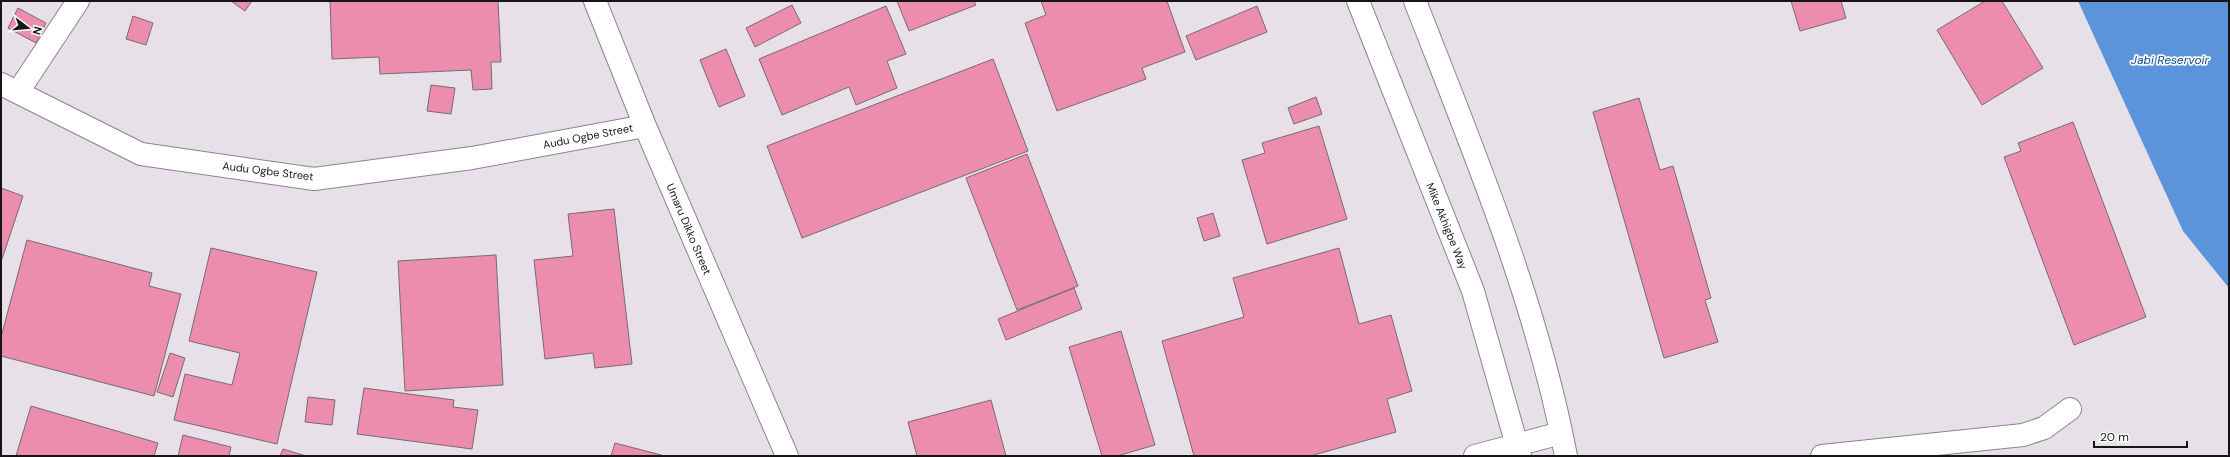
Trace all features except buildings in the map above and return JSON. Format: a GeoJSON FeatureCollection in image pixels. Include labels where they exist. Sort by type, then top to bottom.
{"type":"FeatureCollection","features":[{"type":"Feature","properties":{"kind":"street"},"geometry":{"type":"LineString","coordinates":[[9,88],[78,1]]}},
{"type":"Feature","properties":{"kind":"street","name":"Umaru Dikko Street"},"geometry":{"type":"LineString","coordinates":[[595,1],[645,126],[787,456]]}},
{"type":"Feature","properties":{"kind":"street","name":"Mike Akhigbe Way"},"geometry":{"type":"LineString","coordinates":[[1358,1],[1473,291],[1518,450]]}},
{"type":"Feature","properties":{"kind":"street"},"geometry":{"type":"LineString","coordinates":[[1415,1],[1490,194],[1538,342],[1566,456]]}},
{"type":"Feature","properties":{"kind":"street","name":"Audu Ogbe Street"},"geometry":{"type":"LineString","coordinates":[[9,88],[141,154],[314,179],[472,158],[645,126]]}},
{"type":"Feature","properties":{"kind":"street"},"geometry":{"type":"LineString","coordinates":[[1822,456],[2023,435],[2044,428],[2070,410]]}},
{"type":"Feature","properties":{"kind":"street"},"geometry":{"type":"LineString","coordinates":[[1475,456],[1518,450],[1561,433]]}},
{"type":"Feature","properties":{"kind":"water","name":"Jabi Reservoir"},"geometry":{"type":"Polygon","coordinates":[[[2078,1],[2229,1],[2229,288],[2183,231],[2078,1]]]}}]}
